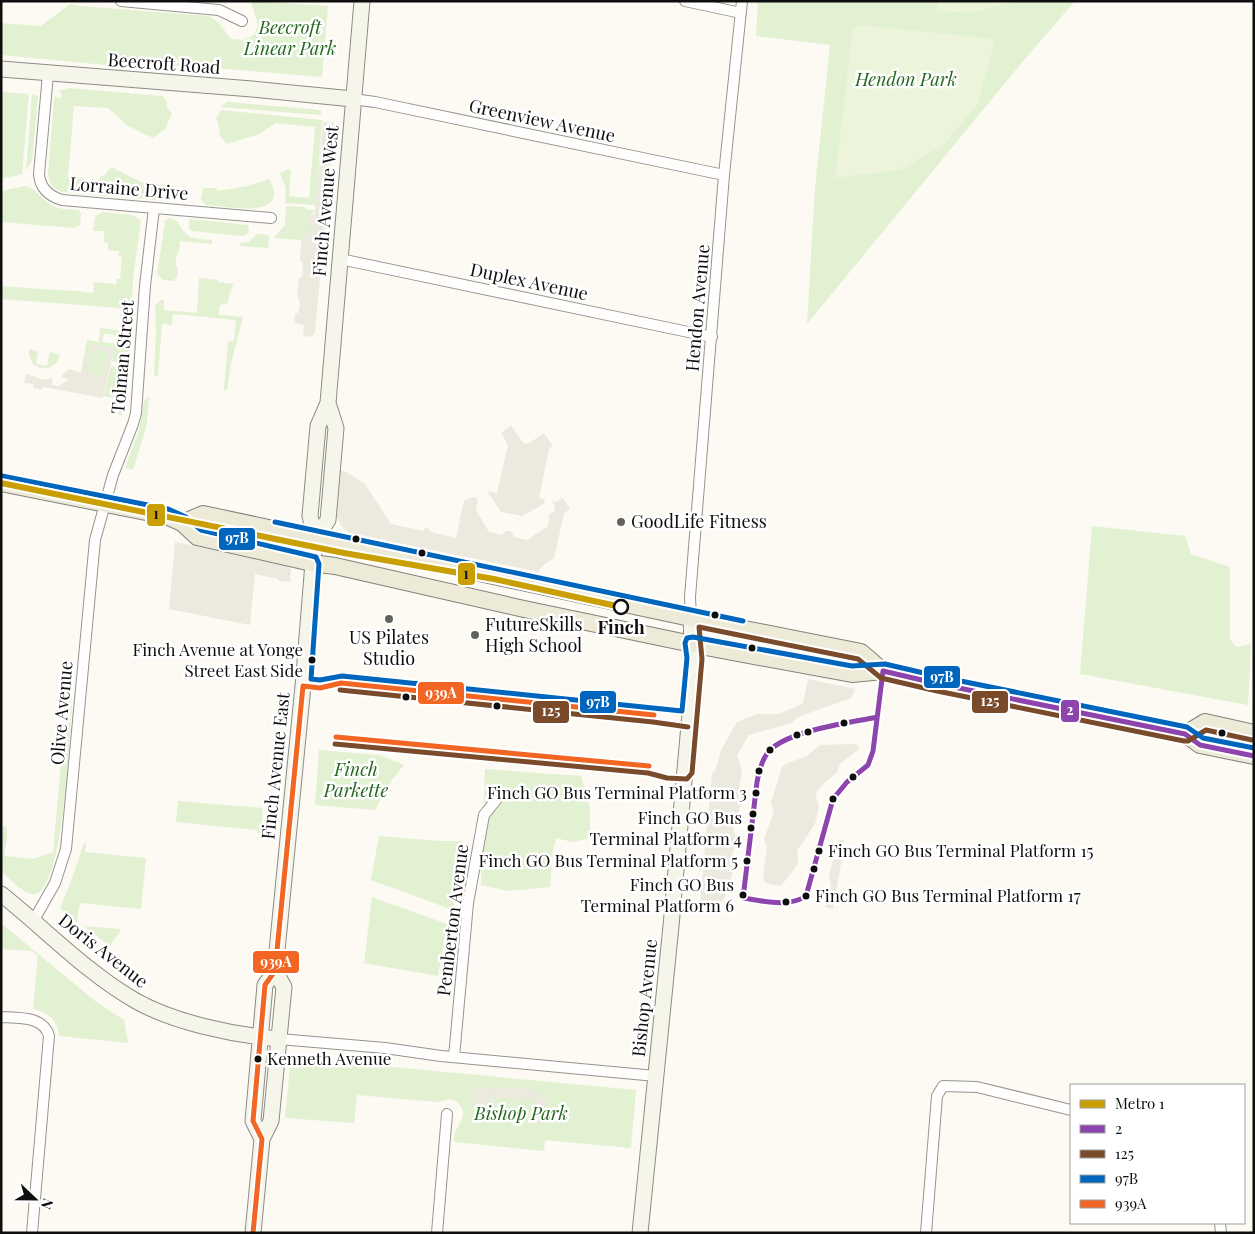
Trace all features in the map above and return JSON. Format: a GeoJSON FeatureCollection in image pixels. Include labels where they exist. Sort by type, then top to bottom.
{"type":"FeatureCollection","features":[{"type":"Feature","properties":{"kind":"main road","name":"Finch Avenue West"},"geometry":{"type":"LineString","coordinates":[[315,538],[310,516],[318,426],[328,403],[362,1]]}},
{"type":"Feature","properties":{"kind":"main road","name":"Beecroft Road"},"geometry":{"type":"LineString","coordinates":[[1,69],[353,99]]}},
{"type":"Feature","properties":{"kind":"main road"},"geometry":{"type":"LineString","coordinates":[[1,483],[166,516],[182,522],[197,537],[312,563],[334,566],[524,609],[692,644],[852,674],[883,671],[1185,734],[1200,745],[1254,756]]}},
{"type":"Feature","properties":{"kind":"main road"},"geometry":{"type":"LineString","coordinates":[[182,522],[203,514],[691,618],[861,652],[883,671]]}},
{"type":"Feature","properties":{"kind":"main road","name":"Finch Avenue East"},"geometry":{"type":"LineString","coordinates":[[262,1139],[254,1121],[260,1037],[265,985],[275,972],[302,704],[315,538]]}},
{"type":"Feature","properties":{"kind":"main road","name":"Bishop Avenue"},"geometry":{"type":"LineString","coordinates":[[640,1233],[695,658],[692,644],[691,618]]}},
{"type":"Feature","properties":{"kind":"main road"},"geometry":{"type":"LineString","coordinates":[[1185,734],[1205,722],[1254,732]]}},
{"type":"Feature","properties":{"kind":"main road","name":"Doris Avenue"},"geometry":{"type":"LineString","coordinates":[[1,894],[105,980],[136,1001],[166,1015],[186,1021],[260,1037],[279,1039]]}},
{"type":"Feature","properties":{"kind":"main road","name":"Finch Avenue East"},"geometry":{"type":"LineString","coordinates":[[253,1233],[262,1139],[271,1121],[284,987],[275,972]]}},
{"type":"Feature","properties":{"kind":"street"},"geometry":{"type":"LineString","coordinates":[[121,1],[218,10],[242,21]]}},
{"type":"Feature","properties":{"kind":"street"},"geometry":{"type":"LineString","coordinates":[[685,1],[741,13]]}},
{"type":"Feature","properties":{"kind":"street","name":"Hendon Avenue"},"geometry":{"type":"LineString","coordinates":[[691,618],[690,596],[724,176],[742,1]]}},
{"type":"Feature","properties":{"kind":"street","name":"Lorraine Drive"},"geometry":{"type":"LineString","coordinates":[[48,74],[39,174],[41,183],[53,197],[62,200],[271,218]]}},
{"type":"Feature","properties":{"kind":"street","name":"Greenview Avenue"},"geometry":{"type":"LineString","coordinates":[[353,99],[385,104],[724,176]]}},
{"type":"Feature","properties":{"kind":"street","name":"Tolman Street"},"geometry":{"type":"LineString","coordinates":[[105,504],[113,475],[136,413],[145,286],[154,208]]}},
{"type":"Feature","properties":{"kind":"street","name":"Duplex Avenue"},"geometry":{"type":"LineString","coordinates":[[340,259],[712,337]]}},
{"type":"Feature","properties":{"kind":"street","name":"Olive Avenue"},"geometry":{"type":"LineString","coordinates":[[34,920],[55,883],[66,849],[95,540],[105,504]]}},
{"type":"Feature","properties":{"kind":"street","name":"Pemberton Avenue"},"geometry":{"type":"LineString","coordinates":[[454,1057],[468,903],[484,815],[501,794]]}},
{"type":"Feature","properties":{"kind":"street"},"geometry":{"type":"LineString","coordinates":[[1,1017],[32,1020],[40,1023],[46,1028],[49,1036],[32,1233]]}},
{"type":"Feature","properties":{"kind":"street"},"geometry":{"type":"LineString","coordinates":[[279,1039],[656,1076]]}},
{"type":"Feature","properties":{"kind":"street"},"geometry":{"type":"LineString","coordinates":[[926,1233],[937,1096],[943,1086],[977,1087],[1070,1110]]}},
{"type":"Feature","properties":{"kind":"street"},"geometry":{"type":"LineString","coordinates":[[437,1233],[447,1114]]}},
{"type":"Feature","properties":{"kind":"green space","name":"Beecroft Linear Park"},"geometry":{"type":"Polygon","coordinates":[[[251,1],[328,6],[322,77],[192,66],[106,65],[1,55],[1,23],[41,26],[70,4],[209,16],[219,23],[231,39],[242,40],[254,35],[258,25],[251,1]]]}},
{"type":"Feature","properties":{"kind":"green space","name":"Hendon Park"},"geometry":{"type":"Polygon","coordinates":[[[758,1],[1075,1],[1024,60],[807,324],[815,188],[830,45],[756,36],[758,1]]]}},
{"type":"Feature","properties":{"kind":"green space"},"geometry":{"type":"Polygon","coordinates":[[[938,1],[1015,1],[972,13],[937,11],[938,1]]]}},
{"type":"Feature","properties":{"kind":"green space"},"geometry":{"type":"Polygon","coordinates":[[[858,25],[995,39],[978,103],[945,144],[900,170],[835,178],[853,29],[858,25]]]}},
{"type":"Feature","properties":{"kind":"green space"},"geometry":{"type":"Polygon","coordinates":[[[69,88],[163,96],[168,103],[166,106],[172,114],[165,129],[153,138],[128,126],[108,108],[74,106],[68,176],[87,179],[86,188],[91,189],[92,178],[98,181],[111,167],[141,182],[175,186],[173,196],[166,201],[63,192],[52,186],[48,174],[54,100],[55,96],[60,99],[62,93],[59,91],[69,88]]]}},
{"type":"Feature","properties":{"kind":"green space"},"geometry":{"type":"Polygon","coordinates":[[[1,92],[29,94],[22,174],[1,179],[1,92]]]}},
{"type":"Feature","properties":{"kind":"green space"},"geometry":{"type":"Polygon","coordinates":[[[32,94],[38,96],[32,161],[26,171],[32,94]]]}},
{"type":"Feature","properties":{"kind":"green space"},"geometry":{"type":"Polygon","coordinates":[[[227,102],[321,110],[321,115],[220,107],[227,102]]]}},
{"type":"Feature","properties":{"kind":"green space"},"geometry":{"type":"Polygon","coordinates":[[[221,110],[322,120],[316,205],[285,203],[286,188],[280,174],[288,169],[291,170],[289,196],[309,198],[315,127],[276,123],[259,134],[227,144],[220,136],[216,118],[221,110]]]}},
{"type":"Feature","properties":{"kind":"green space"},"geometry":{"type":"Polygon","coordinates":[[[269,179],[274,192],[272,201],[265,206],[241,208],[206,205],[201,200],[203,188],[217,188],[217,191],[248,186],[269,179]]]}},
{"type":"Feature","properties":{"kind":"green space"},"geometry":{"type":"Polygon","coordinates":[[[25,186],[33,189],[47,203],[54,207],[79,210],[81,214],[80,225],[73,228],[1,222],[1,191],[25,186]]]}},
{"type":"Feature","properties":{"kind":"green space"},"geometry":{"type":"Polygon","coordinates":[[[286,206],[305,207],[308,210],[315,210],[309,219],[313,234],[302,234],[301,240],[274,238],[285,225],[286,206]]]}},
{"type":"Feature","properties":{"kind":"green space"},"geometry":{"type":"Polygon","coordinates":[[[102,212],[132,215],[141,220],[133,279],[131,316],[120,319],[121,308],[1,299],[1,286],[93,293],[94,282],[116,284],[117,279],[120,279],[122,257],[119,256],[119,251],[108,250],[108,243],[104,242],[104,231],[93,231],[95,217],[102,212]]]}},
{"type":"Feature","properties":{"kind":"green space"},"geometry":{"type":"Polygon","coordinates":[[[169,218],[176,220],[190,237],[212,240],[212,244],[180,241],[176,259],[176,267],[178,267],[177,277],[173,281],[163,280],[157,274],[165,223],[163,222],[169,218]]]}},
{"type":"Feature","properties":{"kind":"green space"},"geometry":{"type":"Polygon","coordinates":[[[189,219],[248,225],[249,231],[246,235],[241,236],[192,231],[189,228],[189,219]]]}},
{"type":"Feature","properties":{"kind":"green space"},"geometry":{"type":"Polygon","coordinates":[[[257,234],[269,235],[268,248],[239,246],[241,243],[249,242],[257,234]]]}},
{"type":"Feature","properties":{"kind":"green space"},"geometry":{"type":"Polygon","coordinates":[[[199,278],[234,284],[229,294],[228,303],[221,305],[219,308],[219,315],[243,317],[231,364],[227,390],[224,390],[228,341],[234,341],[236,320],[173,314],[172,325],[162,324],[158,375],[157,377],[154,376],[155,306],[161,300],[164,300],[164,310],[197,313],[199,278]]]}},
{"type":"Feature","properties":{"kind":"green space"},"geometry":{"type":"Polygon","coordinates":[[[100,328],[124,331],[123,342],[116,342],[117,336],[104,333],[102,342],[130,346],[122,416],[118,414],[119,399],[104,396],[111,366],[121,368],[121,363],[112,361],[114,349],[91,344],[85,373],[81,373],[87,340],[99,342],[100,328]]]}},
{"type":"Feature","properties":{"kind":"green space"},"geometry":{"type":"Polygon","coordinates":[[[29,349],[38,351],[36,364],[47,366],[50,352],[60,355],[57,362],[52,366],[42,368],[32,362],[29,349]]]}},
{"type":"Feature","properties":{"kind":"green space"},"geometry":{"type":"Polygon","coordinates":[[[93,349],[109,352],[104,376],[88,373],[93,349]]]}},
{"type":"Feature","properties":{"kind":"green space"},"geometry":{"type":"Polygon","coordinates":[[[149,396],[147,424],[133,470],[125,468],[139,431],[144,401],[149,396]]]}},
{"type":"Feature","properties":{"kind":"green space"},"geometry":{"type":"Polygon","coordinates":[[[1092,526],[1185,536],[1191,554],[1230,567],[1230,639],[1236,647],[1251,644],[1248,705],[1080,674],[1092,526]]]}},
{"type":"Feature","properties":{"kind":"green space"},"geometry":{"type":"Polygon","coordinates":[[[67,696],[72,707],[67,777],[59,840],[53,867],[45,886],[35,894],[31,894],[17,886],[1,871],[1,826],[7,827],[4,854],[6,856],[33,859],[53,852],[67,696]]]}},
{"type":"Feature","properties":{"kind":"green space","name":"Finch Parkette"},"geometry":{"type":"Polygon","coordinates":[[[319,750],[380,755],[404,765],[391,781],[375,810],[315,805],[319,750]]]}},
{"type":"Feature","properties":{"kind":"green space"},"geometry":{"type":"Polygon","coordinates":[[[485,769],[581,776],[590,808],[590,838],[572,842],[556,838],[550,887],[508,891],[481,885],[485,769]]]}},
{"type":"Feature","properties":{"kind":"green space"},"geometry":{"type":"Polygon","coordinates":[[[178,801],[263,808],[261,833],[257,833],[257,830],[176,822],[178,801]]]}},
{"type":"Feature","properties":{"kind":"green space"},"geometry":{"type":"Polygon","coordinates":[[[379,836],[462,841],[453,910],[371,880],[379,836]]]}},
{"type":"Feature","properties":{"kind":"green space"},"geometry":{"type":"Polygon","coordinates":[[[84,843],[86,843],[85,852],[146,858],[141,909],[80,903],[77,923],[60,908],[84,843]]]}},
{"type":"Feature","properties":{"kind":"green space"},"geometry":{"type":"Polygon","coordinates":[[[372,897],[447,924],[438,976],[364,963],[372,897]]]}},
{"type":"Feature","properties":{"kind":"green space"},"geometry":{"type":"Polygon","coordinates":[[[1,923],[95,1001],[124,1020],[128,1043],[59,1036],[57,1026],[51,1018],[43,1012],[33,1009],[38,956],[32,951],[1,949],[1,923]]]}},
{"type":"Feature","properties":{"kind":"green space"},"geometry":{"type":"Polygon","coordinates":[[[84,926],[121,929],[110,946],[84,926]]]}},
{"type":"Feature","properties":{"kind":"green space","name":"Bishop Park"},"geometry":{"type":"Polygon","coordinates":[[[297,1058],[636,1090],[631,1148],[545,1140],[544,1151],[454,1142],[455,1133],[462,1120],[463,1112],[458,1103],[449,1099],[438,1102],[357,1095],[354,1123],[285,1118],[290,1067],[297,1058]]]}},
{"type":"Feature","properties":{"kind":"shaded area"},"geometry":{"type":"Polygon","coordinates":[[[323,122],[334,123],[334,128],[315,332],[307,337],[303,336],[304,325],[294,323],[295,313],[298,313],[300,305],[299,298],[297,297],[299,278],[301,278],[303,270],[302,262],[300,261],[302,233],[313,233],[308,223],[310,217],[315,213],[323,122]]]}},
{"type":"Feature","properties":{"kind":"shaded area"},"geometry":{"type":"Polygon","coordinates":[[[91,344],[114,349],[103,398],[43,387],[42,390],[33,388],[33,384],[24,383],[26,373],[42,380],[53,378],[52,385],[59,386],[69,379],[61,377],[68,369],[84,373],[91,344]],[[93,349],[88,373],[104,376],[109,352],[93,349]]]}},
{"type":"Feature","properties":{"kind":"shaded area"},"geometry":{"type":"Polygon","coordinates":[[[511,425],[523,443],[528,444],[544,433],[553,446],[549,449],[539,498],[545,500],[544,504],[522,516],[501,512],[487,491],[497,493],[508,445],[501,433],[511,425]]]}},
{"type":"Feature","properties":{"kind":"shaded area"},"geometry":{"type":"Polygon","coordinates":[[[338,470],[346,472],[365,484],[391,524],[424,531],[425,527],[431,532],[456,538],[464,500],[475,497],[478,500],[476,510],[489,532],[502,535],[509,531],[512,532],[514,537],[527,540],[548,526],[549,514],[554,512],[555,506],[552,501],[556,502],[563,498],[570,509],[564,514],[554,558],[540,568],[539,572],[350,533],[343,528],[336,516],[338,470]]]}},
{"type":"Feature","properties":{"kind":"shaded area"},"geometry":{"type":"Polygon","coordinates":[[[175,542],[285,565],[291,569],[290,582],[255,574],[250,625],[169,609],[175,542]]]}},
{"type":"Feature","properties":{"kind":"shaded area"},"geometry":{"type":"Polygon","coordinates":[[[808,679],[856,689],[851,698],[798,717],[791,723],[749,735],[737,755],[742,770],[738,794],[741,804],[733,828],[736,837],[731,861],[734,869],[724,899],[719,903],[700,902],[712,774],[716,768],[721,750],[737,722],[757,714],[779,714],[802,704],[808,679]]]}},
{"type":"Feature","properties":{"kind":"shaded area"},"geometry":{"type":"Polygon","coordinates":[[[820,745],[858,745],[859,749],[840,764],[837,772],[817,790],[816,798],[819,806],[815,824],[797,851],[798,864],[781,886],[765,883],[763,877],[767,847],[764,839],[774,812],[771,802],[782,767],[807,756],[820,745]]]}},
{"type":"Feature","properties":{"kind":"shaded area"},"geometry":{"type":"Polygon","coordinates":[[[839,839],[844,840],[833,909],[825,907],[831,886],[829,876],[839,839]]]}},
{"type":"Feature","properties":{"kind":"shaded area"},"geometry":{"type":"Polygon","coordinates":[[[493,1086],[540,1091],[540,1096],[547,1097],[544,1125],[533,1123],[534,1100],[493,1097],[492,1106],[473,1105],[474,1088],[493,1089],[493,1086]]]}},
{"type":"Feature","properties":{"kind":"metro line","name":"1"},"geometry":{"type":"LineString","coordinates":[[1,483],[344,553],[494,579],[621,607]]}},
{"type":"Feature","properties":{"kind":"transit line","name":"97B"},"geometry":{"type":"LineString","coordinates":[[2,476],[168,509],[186,517],[201,530],[316,557],[319,564],[311,679],[320,680],[342,676],[682,711],[687,658],[685,643],[687,638],[693,637],[852,666],[885,664],[1187,727],[1203,738],[1254,748]]}},
{"type":"Feature","properties":{"kind":"transit line","name":"97B"},"geometry":{"type":"LineString","coordinates":[[275,522],[743,621]]}},
{"type":"Feature","properties":{"kind":"transit line","name":"125"},"geometry":{"type":"LineString","coordinates":[[335,744],[648,773],[667,778],[687,779],[692,773],[702,659],[699,627],[858,659],[881,678],[937,691],[1184,741],[1188,741],[1206,730],[1252,740]]}},
{"type":"Feature","properties":{"kind":"transit line","name":"2"},"geometry":{"type":"LineString","coordinates":[[883,671],[1185,734],[1200,745],[1254,756]]}},
{"type":"Feature","properties":{"kind":"transit line","name":"2"},"geometry":{"type":"LineString","coordinates":[[743,898],[783,903],[799,900],[806,896],[833,799],[847,782],[868,765],[873,751],[883,671]]}},
{"type":"Feature","properties":{"kind":"transit line","name":"939A"},"geometry":{"type":"LineString","coordinates":[[303,686],[320,688],[341,683],[654,715]]}},
{"type":"Feature","properties":{"kind":"transit line","name":"939A"},"geometry":{"type":"LineString","coordinates":[[253,1233],[262,1139],[253,1121],[265,985],[275,971],[303,686]]}},
{"type":"Feature","properties":{"kind":"transit line","name":"125"},"geometry":{"type":"LineString","coordinates":[[340,690],[688,727]]}},
{"type":"Feature","properties":{"kind":"transit line","name":"2"},"geometry":{"type":"LineString","coordinates":[[743,898],[757,782],[761,765],[767,753],[779,743],[806,732],[877,717]]}},
{"type":"Feature","properties":{"kind":"transit line","name":"939A"},"geometry":{"type":"LineString","coordinates":[[336,737],[649,766]]}},
{"type":"Feature","properties":{"kind":"place","name":"GoodLife Fitness"},"geometry":{"type":"Point","coordinates":[621,522]}},
{"type":"Feature","properties":{"kind":"place","name":"Finch"},"geometry":{"type":"Point","coordinates":[621,607]}},
{"type":"Feature","properties":{"kind":"place","name":"US Pilates Studio"},"geometry":{"type":"Point","coordinates":[389,619]}},
{"type":"Feature","properties":{"kind":"place","name":"FutureSkills High School"},"geometry":{"type":"Point","coordinates":[475,635]}},
{"type":"Feature","properties":{"kind":"place","name":"Finch Avenue at Yonge Street East Side"},"geometry":{"type":"Point","coordinates":[312,660]}},
{"type":"Feature","properties":{"kind":"place","name":"Finch GO Bus Terminal Platform 3"},"geometry":{"type":"Point","coordinates":[756,793]}},
{"type":"Feature","properties":{"kind":"place","name":"Finch GO Bus Terminal Platform 4"},"geometry":{"type":"Point","coordinates":[751,828]}},
{"type":"Feature","properties":{"kind":"place","name":"Finch GO Bus Terminal Platform 15"},"geometry":{"type":"Point","coordinates":[819,851]}},
{"type":"Feature","properties":{"kind":"place","name":"Finch GO Bus Terminal Platform 5"},"geometry":{"type":"Point","coordinates":[747,861]}},
{"type":"Feature","properties":{"kind":"place","name":"Finch GO Bus Terminal Platform 6"},"geometry":{"type":"Point","coordinates":[743,895]}},
{"type":"Feature","properties":{"kind":"place","name":"Finch GO Bus Terminal Platform 17"},"geometry":{"type":"Point","coordinates":[806,896]}},
{"type":"Feature","properties":{"kind":"place","name":"Kenneth Avenue"},"geometry":{"type":"Point","coordinates":[258,1059]}}]}
